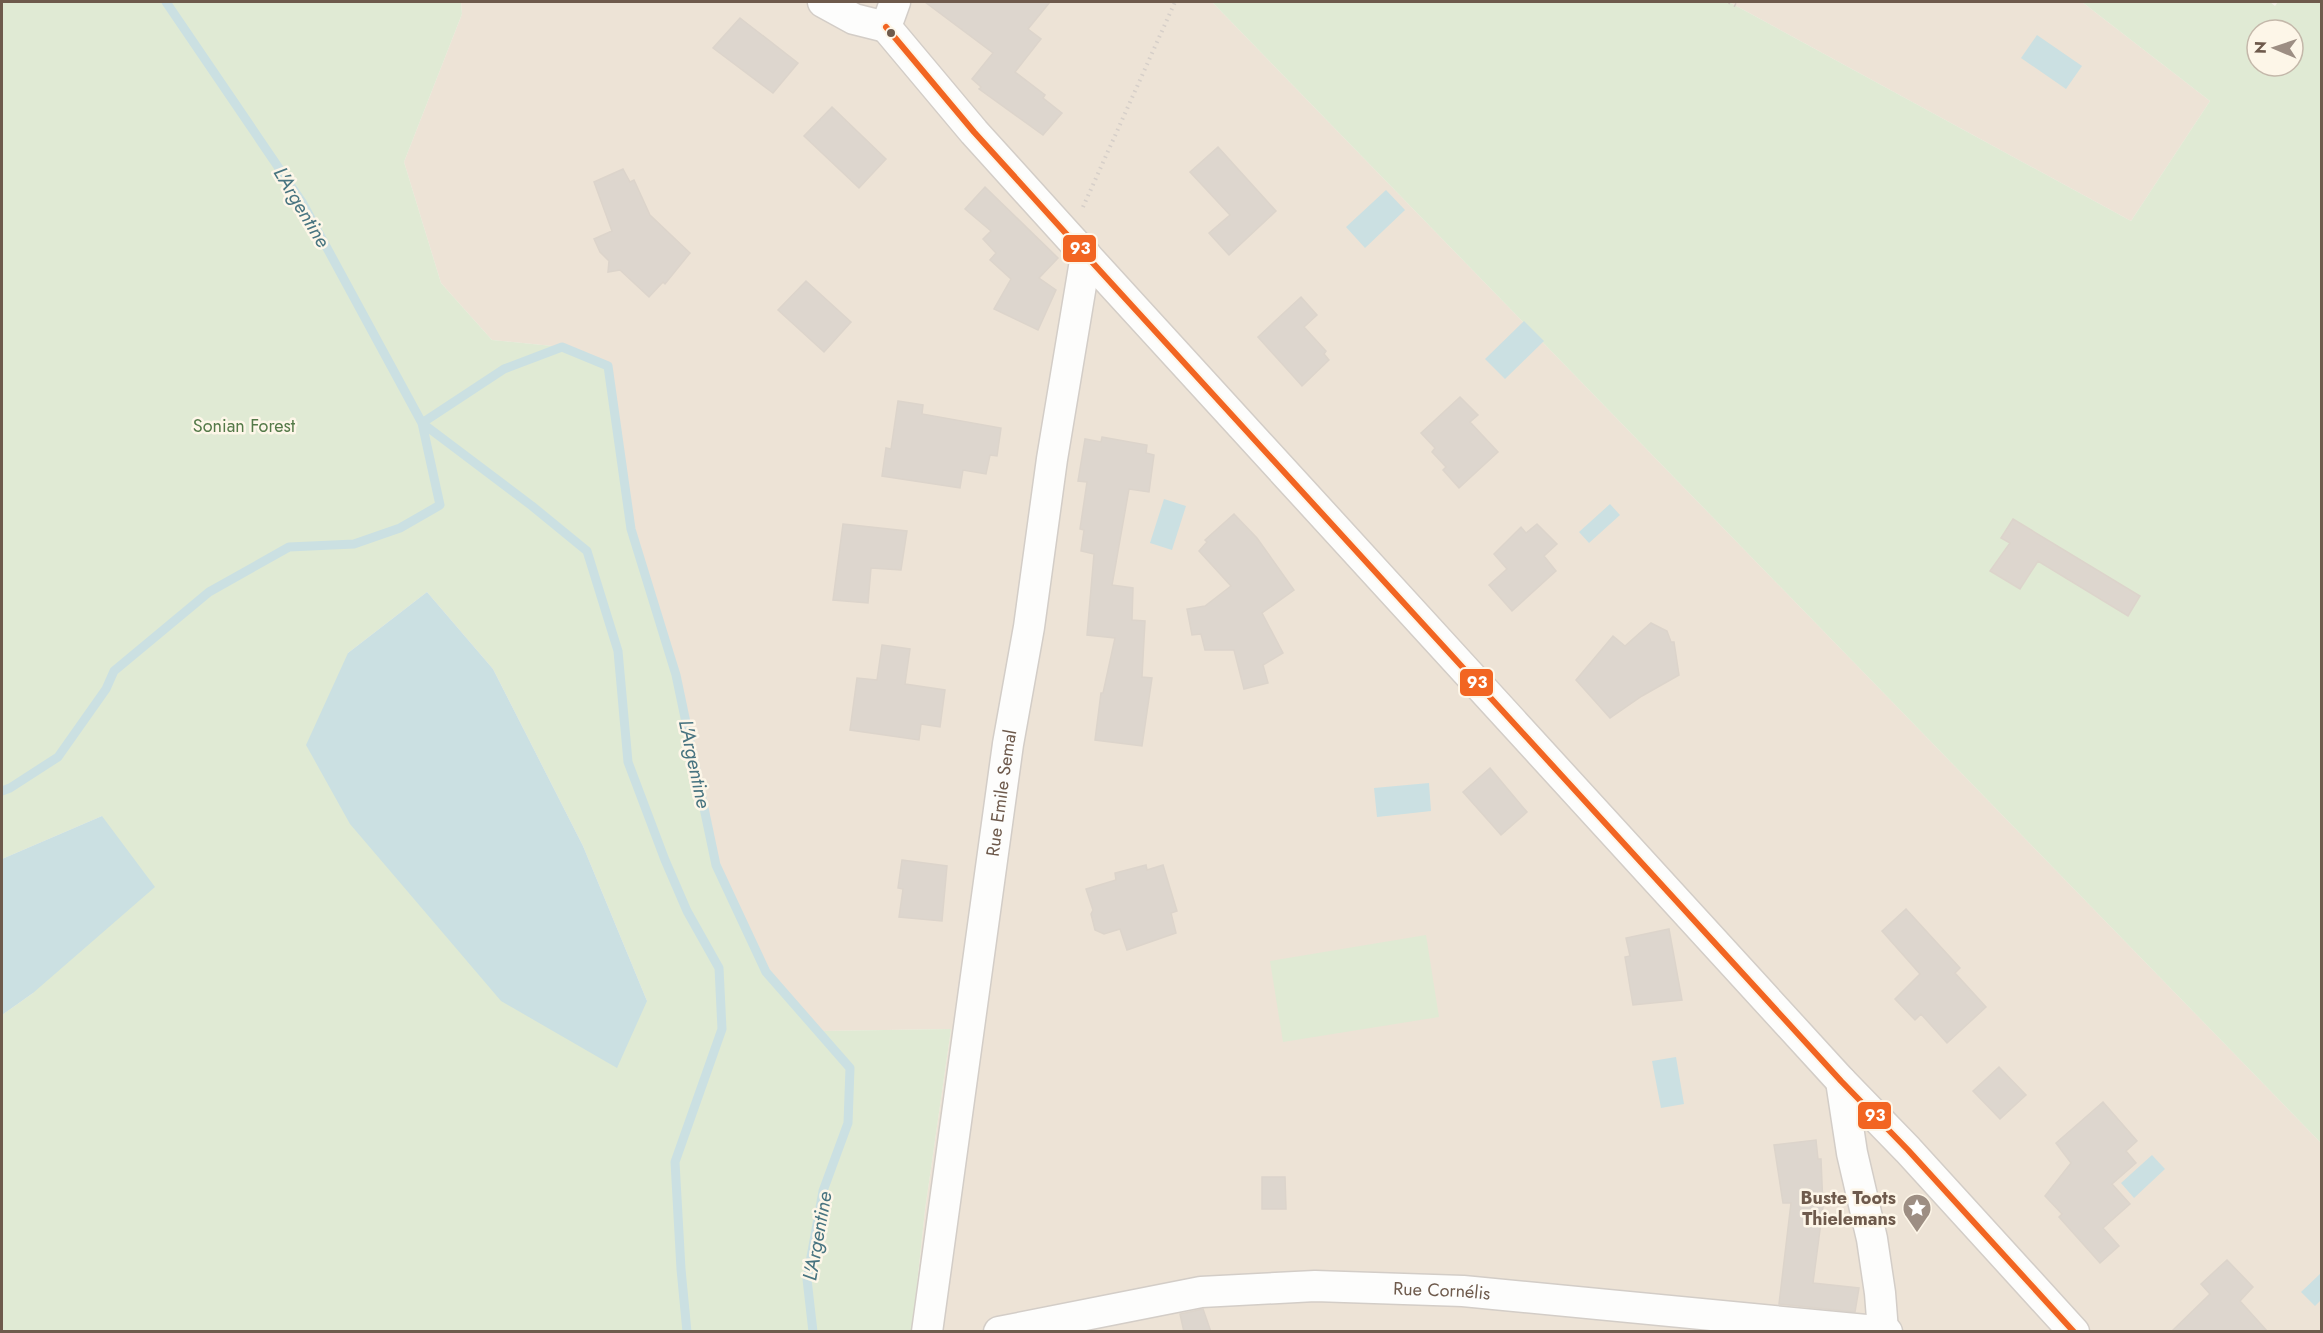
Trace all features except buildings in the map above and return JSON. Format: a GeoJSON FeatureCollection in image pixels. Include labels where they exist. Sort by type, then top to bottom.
{"type":"FeatureCollection","features":[{"type":"Feature","properties":{"kind":"street"},"geometry":{"type":"LineString","coordinates":[[823,2],[854,19],[890,14],[974,132],[1841,1081],[1908,1150],[2068,1330]]}},
{"type":"Feature","properties":{"kind":"street","name":"Rue Emile Semal"},"geometry":{"type":"LineString","coordinates":[[927,1332],[1008,744],[1029,627],[1078,247]]}},
{"type":"Feature","properties":{"kind":"street"},"geometry":{"type":"LineString","coordinates":[[1841,1081],[1852,1153],[1872,1239],[1885,1331]]}},
{"type":"Feature","properties":{"kind":"street","name":"Rue Cornélis"},"geometry":{"type":"LineString","coordinates":[[999,1332],[1201,1292],[1315,1286],[1474,1292],[1885,1331]]}},
{"type":"Feature","properties":{"kind":"path"},"geometry":{"type":"LineString","coordinates":[[1078,247],[1175,2]]}},
{"type":"Feature","properties":{"kind":"path"},"geometry":{"type":"LineString","coordinates":[[1729,2],[1737,6]]}},
{"type":"Feature","properties":{"kind":"shaded area"},"geometry":{"type":"Polygon","coordinates":[[[461,2],[1212,2],[2321,1143],[2321,1331],[912,1331],[925,1210],[951,1029],[819,1031],[766,972],[716,865],[676,675],[631,529],[608,366],[562,347],[492,340],[441,283],[404,162],[462,14],[461,2]]]}},
{"type":"Feature","properties":{"kind":"shaded area"},"geometry":{"type":"Polygon","coordinates":[[[1729,2],[2082,2],[2210,101],[2131,221],[1729,2]]]}},
{"type":"Feature","properties":{"kind":"shaded area"},"geometry":{"type":"Polygon","coordinates":[[[2037,35],[2082,66],[2066,89],[2021,58],[2037,35]]]}},
{"type":"Feature","properties":{"kind":"shaded area"},"geometry":{"type":"Polygon","coordinates":[[[1386,190],[1405,210],[1365,248],[1346,227],[1386,190]]]}},
{"type":"Feature","properties":{"kind":"shaded area"},"geometry":{"type":"Polygon","coordinates":[[[1524,321],[1544,341],[1505,379],[1485,359],[1524,321]]]}},
{"type":"Feature","properties":{"kind":"shaded area"},"geometry":{"type":"Polygon","coordinates":[[[1164,499],[1186,506],[1172,550],[1150,543],[1164,499]]]}},
{"type":"Feature","properties":{"kind":"shaded area"},"geometry":{"type":"Polygon","coordinates":[[[1610,504],[1620,515],[1589,543],[1579,532],[1610,504]]]}},
{"type":"Feature","properties":{"kind":"shaded area"},"geometry":{"type":"Polygon","coordinates":[[[427,592],[493,669],[583,846],[647,1001],[617,1068],[501,1001],[350,824],[306,745],[348,653],[427,592]]]}},
{"type":"Feature","properties":{"kind":"shaded area"},"geometry":{"type":"Polygon","coordinates":[[[1429,783],[1431,811],[1377,817],[1374,788],[1429,783]]]}},
{"type":"Feature","properties":{"kind":"shaded area"},"geometry":{"type":"Polygon","coordinates":[[[102,816],[155,887],[33,993],[2,1015],[2,859],[102,816]]]}},
{"type":"Feature","properties":{"kind":"shaded area"},"geometry":{"type":"Polygon","coordinates":[[[1676,1057],[1684,1104],[1661,1108],[1652,1061],[1676,1057]]]}},
{"type":"Feature","properties":{"kind":"shaded area"},"geometry":{"type":"Polygon","coordinates":[[[2152,1155],[2165,1169],[2134,1198],[2121,1183],[2152,1155]]]}},
{"type":"Feature","properties":{"kind":"shaded area"},"geometry":{"type":"Polygon","coordinates":[[[2321,1273],[2321,1300],[2315,1306],[2301,1292],[2321,1273]]]}},
{"type":"Feature","properties":{"kind":"green space","name":"Sonian Forest"},"geometry":{"type":"Polygon","coordinates":[[[2,2],[461,2],[462,14],[404,162],[441,283],[492,340],[562,347],[608,366],[631,529],[676,675],[716,865],[766,972],[819,1031],[951,1029],[925,1210],[912,1331],[2,1331],[2,1015],[33,993],[102,816],[2,859],[2,2]],[[427,592],[348,653],[647,1001],[583,846],[493,669],[427,592]]]}},
{"type":"Feature","properties":{"kind":"green space"},"geometry":{"type":"Polygon","coordinates":[[[1212,2],[1729,2],[2131,221],[2210,101],[2082,2],[2270,2],[2275,6],[2278,2],[2321,2],[2321,1143],[1212,2]]]}},
{"type":"Feature","properties":{"kind":"green space"},"geometry":{"type":"Polygon","coordinates":[[[1426,935],[1439,1017],[1283,1042],[1270,961],[1426,935]]]}},
{"type":"Feature","properties":{"kind":"waterway","name":"L'Argentine"},"geometry":{"type":"LineString","coordinates":[[166,2],[302,202],[422,423],[532,506],[587,551],[618,651],[628,762],[687,911],[719,968],[722,1029],[675,1162],[687,1332]]}},
{"type":"Feature","properties":{"kind":"waterway","name":"L'Argentine"},"geometry":{"type":"LineString","coordinates":[[2,791],[58,757],[106,689],[114,671],[209,592],[289,547],[354,544],[400,528],[440,505],[422,423],[504,369],[562,347],[608,366],[631,529],[676,675],[716,865],[766,972],[850,1068],[848,1123],[823,1191],[807,1279],[813,1332]]}},
{"type":"Feature","properties":{"kind":"transit line","name":"93"},"geometry":{"type":"LineString","coordinates":[[886,27],[974,132],[1070,238],[1841,1081],[1908,1150],[2074,1332]]}},
{"type":"Feature","properties":{"kind":"place","name":"Buste Toots Thielemans"},"geometry":{"type":"Point","coordinates":[1917,1234]}}]}
